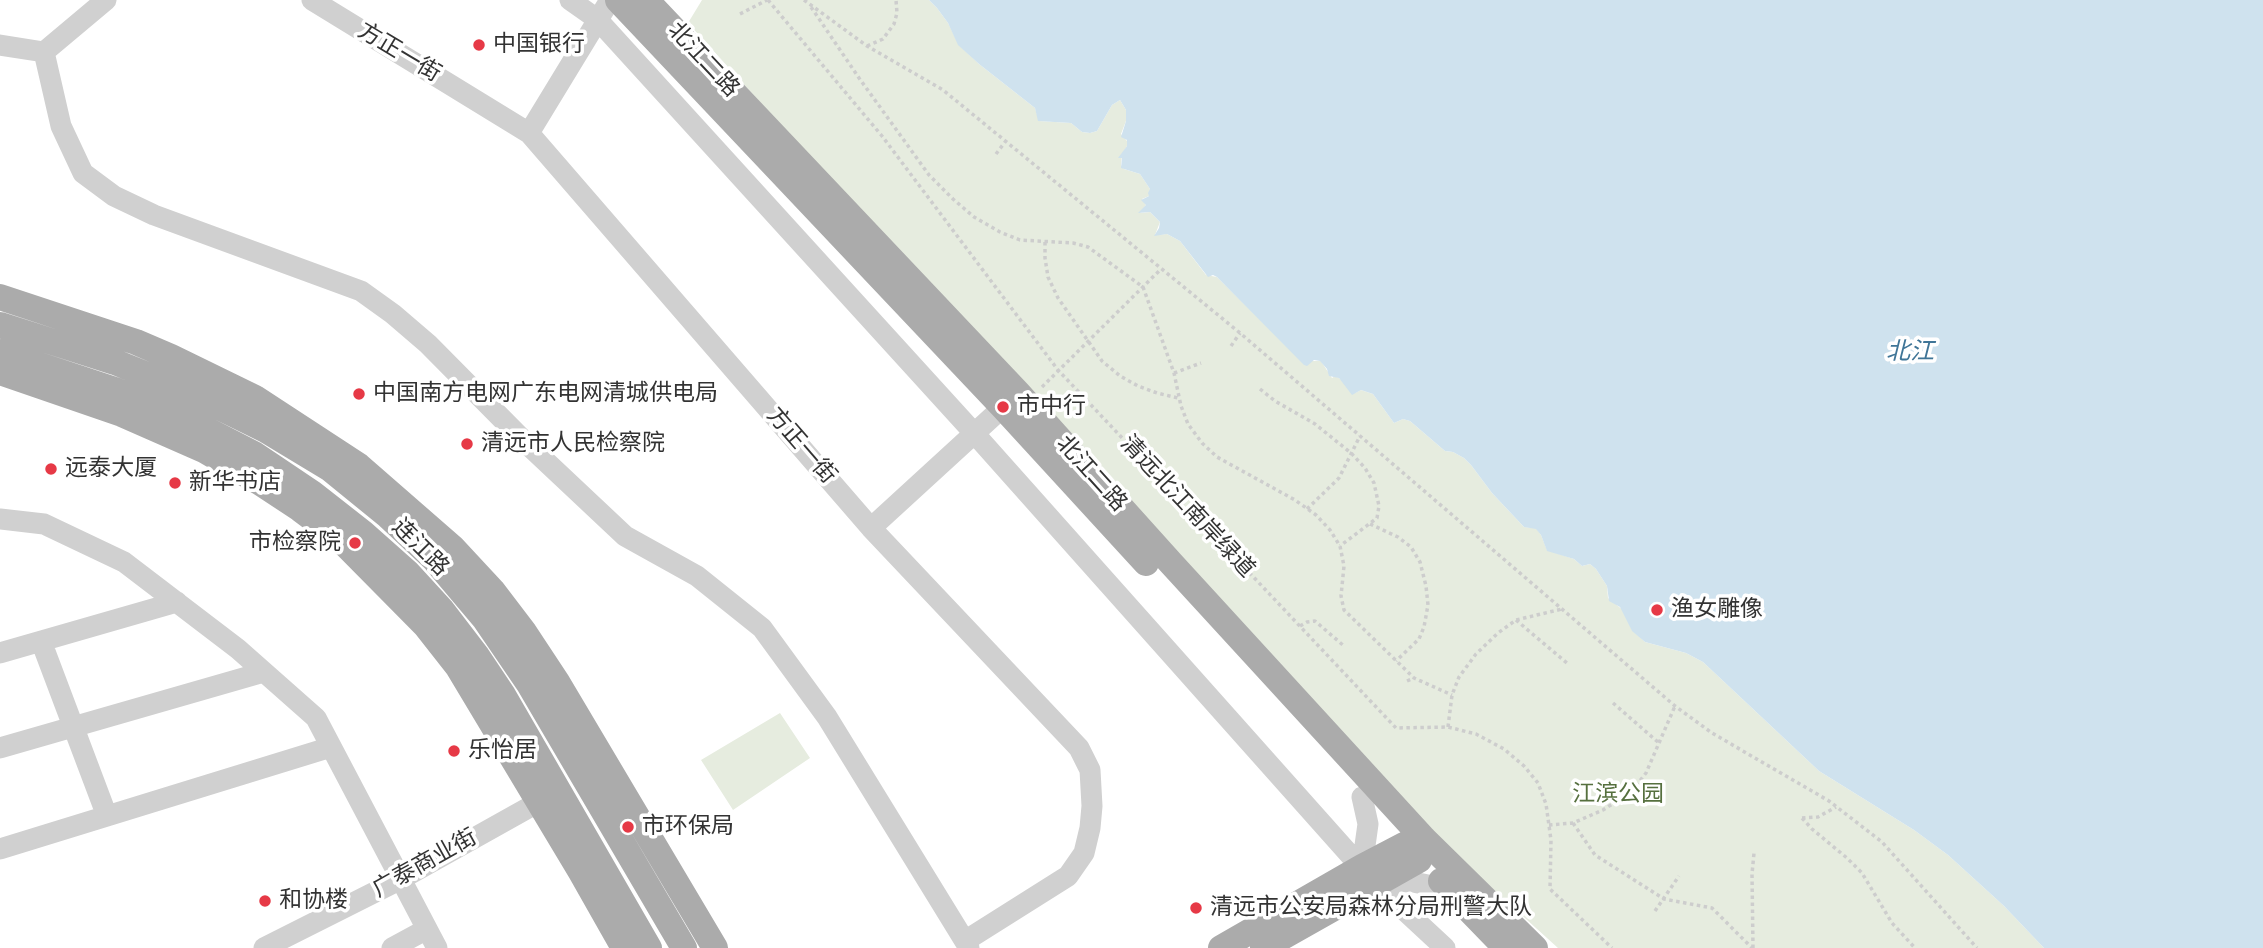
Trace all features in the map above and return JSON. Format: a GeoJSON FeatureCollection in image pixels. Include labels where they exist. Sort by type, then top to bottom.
{"type":"FeatureCollection","features":[{"type":"Feature","properties":{"kind":"main road","name":"北江二路"},"geometry":{"type":"LineString","coordinates":[[618,0],[1021,396],[1362,797],[1416,848],[1535,948]]}},
{"type":"Feature","properties":{"kind":"main road","name":"北江二路"},"geometry":{"type":"LineString","coordinates":[[646,0],[1021,396],[1170,562],[1448,888],[1506,948]]}},
{"type":"Feature","properties":{"kind":"main road","name":"连江路"},"geometry":{"type":"LineString","coordinates":[[0,297],[136,342],[255,398],[359,466],[453,548],[492,590],[557,682],[715,948]]}},
{"type":"Feature","properties":{"kind":"main road","name":"连江路"},"geometry":{"type":"LineString","coordinates":[[0,325],[115,362],[189,392],[266,430],[329,468],[388,516],[435,560],[484,618],[529,684],[684,948]]}},
{"type":"Feature","properties":{"kind":"main road","name":"连江路"},"geometry":{"type":"LineString","coordinates":[[0,352],[115,390],[180,416],[254,454],[312,493],[363,533],[424,591],[477,656],[503,695],[581,872],[624,948]]}},
{"type":"Feature","properties":{"kind":"main road"},"geometry":{"type":"LineString","coordinates":[[171,357],[189,392]]}},
{"type":"Feature","properties":{"kind":"main road","name":"连江路"},"geometry":{"type":"LineString","coordinates":[[0,372],[122,414],[204,450],[269,488],[340,539],[425,625],[458,667],[548,797],[573,818],[649,948]]}},
{"type":"Feature","properties":{"kind":"main road"},"geometry":{"type":"LineString","coordinates":[[573,818],[581,872]]}},
{"type":"Feature","properties":{"kind":"main road"},"geometry":{"type":"LineString","coordinates":[[1221,948],[1369,875],[1416,848]]}},
{"type":"Feature","properties":{"kind":"main road"},"geometry":{"type":"LineString","coordinates":[[1263,948],[1369,875]]}},
{"type":"Feature","properties":{"kind":"street"},"geometry":{"type":"LineString","coordinates":[[0,45],[44,52],[106,0]]}},
{"type":"Feature","properties":{"kind":"street","name":"方正一街"},"geometry":{"type":"LineString","coordinates":[[44,52],[61,125],[83,173],[114,196],[154,215],[361,291],[428,344],[524,442],[625,536],[697,576],[762,628],[827,717],[967,944],[1068,876],[1084,853],[1090,828],[1090,770],[1070,737],[871,528],[529,133],[312,0]]}},
{"type":"Feature","properties":{"kind":"street"},"geometry":{"type":"LineString","coordinates":[[570,0],[597,19],[974,433],[1369,875],[1445,948]]}},
{"type":"Feature","properties":{"kind":"street"},"geometry":{"type":"LineString","coordinates":[[529,133],[610,0]]}},
{"type":"Feature","properties":{"kind":"street"},"geometry":{"type":"LineString","coordinates":[[871,528],[974,433],[1021,396]]}},
{"type":"Feature","properties":{"kind":"street"},"geometry":{"type":"LineString","coordinates":[[0,519],[44,524],[124,562],[239,649],[316,718],[432,939],[392,948]]}},
{"type":"Feature","properties":{"kind":"street"},"geometry":{"type":"LineString","coordinates":[[0,653],[177,602]]}},
{"type":"Feature","properties":{"kind":"street"},"geometry":{"type":"LineString","coordinates":[[41,641],[107,816]]}},
{"type":"Feature","properties":{"kind":"street"},"geometry":{"type":"LineString","coordinates":[[0,748],[264,672]]}},
{"type":"Feature","properties":{"kind":"street"},"geometry":{"type":"LineString","coordinates":[[0,849],[331,747]]}},
{"type":"Feature","properties":{"kind":"street","name":"广泰商业街"},"geometry":{"type":"LineString","coordinates":[[264,948],[401,879],[584,777]]}},
{"type":"Feature","properties":{"kind":"street"},"geometry":{"type":"LineString","coordinates":[[1362,797],[1368,824],[1369,875]]}},
{"type":"Feature","properties":{"kind":"street"},"geometry":{"type":"LineString","coordinates":[[1369,875],[1448,888]]}},
{"type":"Feature","properties":{"kind":"path"},"geometry":{"type":"LineString","coordinates":[[740,14],[767,0]]}},
{"type":"Feature","properties":{"kind":"path","name":"清远北江南岸绿道"},"geometry":{"type":"LineString","coordinates":[[767,0],[882,136],[1058,370],[1396,728],[1448,727],[1476,734],[1504,749],[1524,766],[1538,783],[1546,804],[1552,863],[1550,889],[1612,948]]}},
{"type":"Feature","properties":{"kind":"path"},"geometry":{"type":"LineString","coordinates":[[804,0],[867,46],[943,90],[1240,333],[1675,706],[1712,733],[1836,807],[1882,842],[1977,948]]}},
{"type":"Feature","properties":{"kind":"path"},"geometry":{"type":"LineString","coordinates":[[867,46],[883,39],[894,24],[896,0]]}},
{"type":"Feature","properties":{"kind":"path"},"geometry":{"type":"LineString","coordinates":[[809,4],[922,164],[953,199],[974,217],[1020,240],[1073,243],[1088,247],[1143,287],[1174,373],[1188,424],[1202,443],[1217,457],[1295,500],[1330,530],[1340,547],[1344,566],[1341,596],[1344,610],[1414,678],[1452,695]]}},
{"type":"Feature","properties":{"kind":"path"},"geometry":{"type":"LineString","coordinates":[[996,155],[1005,141]]}},
{"type":"Feature","properties":{"kind":"path"},"geometry":{"type":"LineString","coordinates":[[1045,242],[1048,277],[1058,298],[1102,361],[1120,376],[1157,393],[1179,398]]}},
{"type":"Feature","properties":{"kind":"path"},"geometry":{"type":"LineString","coordinates":[[1021,396],[1058,370],[1161,269]]}},
{"type":"Feature","properties":{"kind":"path"},"geometry":{"type":"LineString","coordinates":[[1231,346],[1240,333]]}},
{"type":"Feature","properties":{"kind":"path"},"geometry":{"type":"LineString","coordinates":[[1174,373],[1201,363]]}},
{"type":"Feature","properties":{"kind":"path"},"geometry":{"type":"LineString","coordinates":[[1260,389],[1315,424],[1365,468],[1377,493],[1377,518],[1340,547]]}},
{"type":"Feature","properties":{"kind":"path"},"geometry":{"type":"LineString","coordinates":[[1307,509],[1339,478],[1360,436]]}},
{"type":"Feature","properties":{"kind":"path"},"geometry":{"type":"LineString","coordinates":[[1370,524],[1398,537],[1411,547],[1420,562],[1426,586],[1428,605],[1424,627],[1419,639],[1396,661]]}},
{"type":"Feature","properties":{"kind":"path"},"geometry":{"type":"LineString","coordinates":[[1448,727],[1452,695],[1459,677],[1476,654],[1516,620],[1562,608]]}},
{"type":"Feature","properties":{"kind":"path"},"geometry":{"type":"LineString","coordinates":[[1516,620],[1568,664]]}},
{"type":"Feature","properties":{"kind":"path"},"geometry":{"type":"LineString","coordinates":[[1300,626],[1315,621],[1344,646]]}},
{"type":"Feature","properties":{"kind":"path"},"geometry":{"type":"LineString","coordinates":[[1407,681],[1414,678]]}},
{"type":"Feature","properties":{"kind":"path"},"geometry":{"type":"LineString","coordinates":[[1613,703],[1660,744]]}},
{"type":"Feature","properties":{"kind":"path"},"geometry":{"type":"LineString","coordinates":[[1549,825],[1573,823],[1604,810],[1631,792],[1646,773],[1675,706]]}},
{"type":"Feature","properties":{"kind":"path"},"geometry":{"type":"LineString","coordinates":[[1836,807],[1818,817],[1802,818],[1862,873],[1892,923],[1915,948]]}},
{"type":"Feature","properties":{"kind":"path"},"geometry":{"type":"LineString","coordinates":[[1573,823],[1595,855],[1664,899],[1712,908],[1752,948]]}},
{"type":"Feature","properties":{"kind":"path"},"geometry":{"type":"LineString","coordinates":[[1752,948],[1754,853]]}},
{"type":"Feature","properties":{"kind":"path"},"geometry":{"type":"LineString","coordinates":[[1655,911],[1679,876]]}},
{"type":"Feature","properties":{"kind":"green space","name":"江滨公园"},"geometry":{"type":"Polygon","coordinates":[[[702,0],[929,0],[948,23],[959,45],[1035,108],[1039,121],[1071,123],[1082,132],[1090,133],[1097,131],[1112,105],[1120,100],[1126,110],[1126,121],[1121,134],[1127,141],[1121,165],[1124,169],[1140,174],[1150,189],[1149,196],[1142,199],[1146,205],[1140,213],[1150,212],[1160,222],[1155,235],[1167,234],[1180,241],[1206,275],[1217,277],[1296,355],[1310,361],[1321,361],[1332,378],[1339,378],[1355,393],[1361,390],[1373,394],[1394,423],[1403,419],[1410,421],[1445,451],[1464,458],[1524,527],[1536,528],[1547,550],[1574,559],[1582,566],[1590,564],[1596,569],[1607,586],[1608,598],[1623,610],[1632,630],[1645,642],[1686,653],[1703,662],[1819,771],[1914,830],[1948,855],[2004,906],[2044,948],[1558,948],[1397,802],[688,23],[702,0]]]}},
{"type":"Feature","properties":{"kind":"green space"},"geometry":{"type":"Polygon","coordinates":[[[780,713],[810,758],[733,810],[701,760],[780,713]]]}},
{"type":"Feature","properties":{"kind":"water","name":"北江"},"geometry":{"type":"Polygon","coordinates":[[[929,0],[2263,0],[2263,948],[2044,948],[2004,906],[1948,855],[1914,830],[1819,771],[1703,662],[1686,653],[1645,642],[1632,631],[1620,607],[1609,601],[1607,586],[1596,569],[1590,564],[1582,566],[1574,559],[1547,551],[1536,529],[1524,527],[1464,458],[1445,451],[1410,421],[1403,419],[1394,423],[1373,394],[1361,390],[1352,395],[1339,378],[1329,376],[1320,361],[1314,360],[1307,366],[1304,365],[1217,277],[1208,277],[1180,241],[1167,234],[1154,236],[1160,222],[1150,212],[1138,213],[1146,205],[1141,200],[1149,196],[1150,189],[1140,174],[1121,168],[1122,158],[1118,158],[1127,146],[1127,140],[1121,137],[1126,110],[1120,100],[1112,105],[1097,131],[1090,133],[1082,132],[1071,123],[1038,121],[1035,108],[958,45],[948,23],[929,0]]]}},
{"type":"Feature","properties":{"kind":"place","name":"中国银行"},"geometry":{"type":"Point","coordinates":[479,45]}},
{"type":"Feature","properties":{"kind":"place","name":"中国南方电网广东电网清城供电局"},"geometry":{"type":"Point","coordinates":[359,394]}},
{"type":"Feature","properties":{"kind":"place","name":"市中行"},"geometry":{"type":"Point","coordinates":[1003,407]}},
{"type":"Feature","properties":{"kind":"place","name":"清远市人民检察院"},"geometry":{"type":"Point","coordinates":[467,444]}},
{"type":"Feature","properties":{"kind":"place","name":"远泰大厦"},"geometry":{"type":"Point","coordinates":[51,469]}},
{"type":"Feature","properties":{"kind":"place","name":"新华书店"},"geometry":{"type":"Point","coordinates":[175,483]}},
{"type":"Feature","properties":{"kind":"place","name":"市检察院"},"geometry":{"type":"Point","coordinates":[355,543]}},
{"type":"Feature","properties":{"kind":"place","name":"渔女雕像"},"geometry":{"type":"Point","coordinates":[1657,610]}},
{"type":"Feature","properties":{"kind":"place","name":"乐怡居"},"geometry":{"type":"Point","coordinates":[454,751]}},
{"type":"Feature","properties":{"kind":"place","name":"市环保局"},"geometry":{"type":"Point","coordinates":[628,827]}},
{"type":"Feature","properties":{"kind":"place","name":"和协楼"},"geometry":{"type":"Point","coordinates":[265,901]}},
{"type":"Feature","properties":{"kind":"place","name":"清远市公安局森林分局刑警大队"},"geometry":{"type":"Point","coordinates":[1196,908]}}]}
